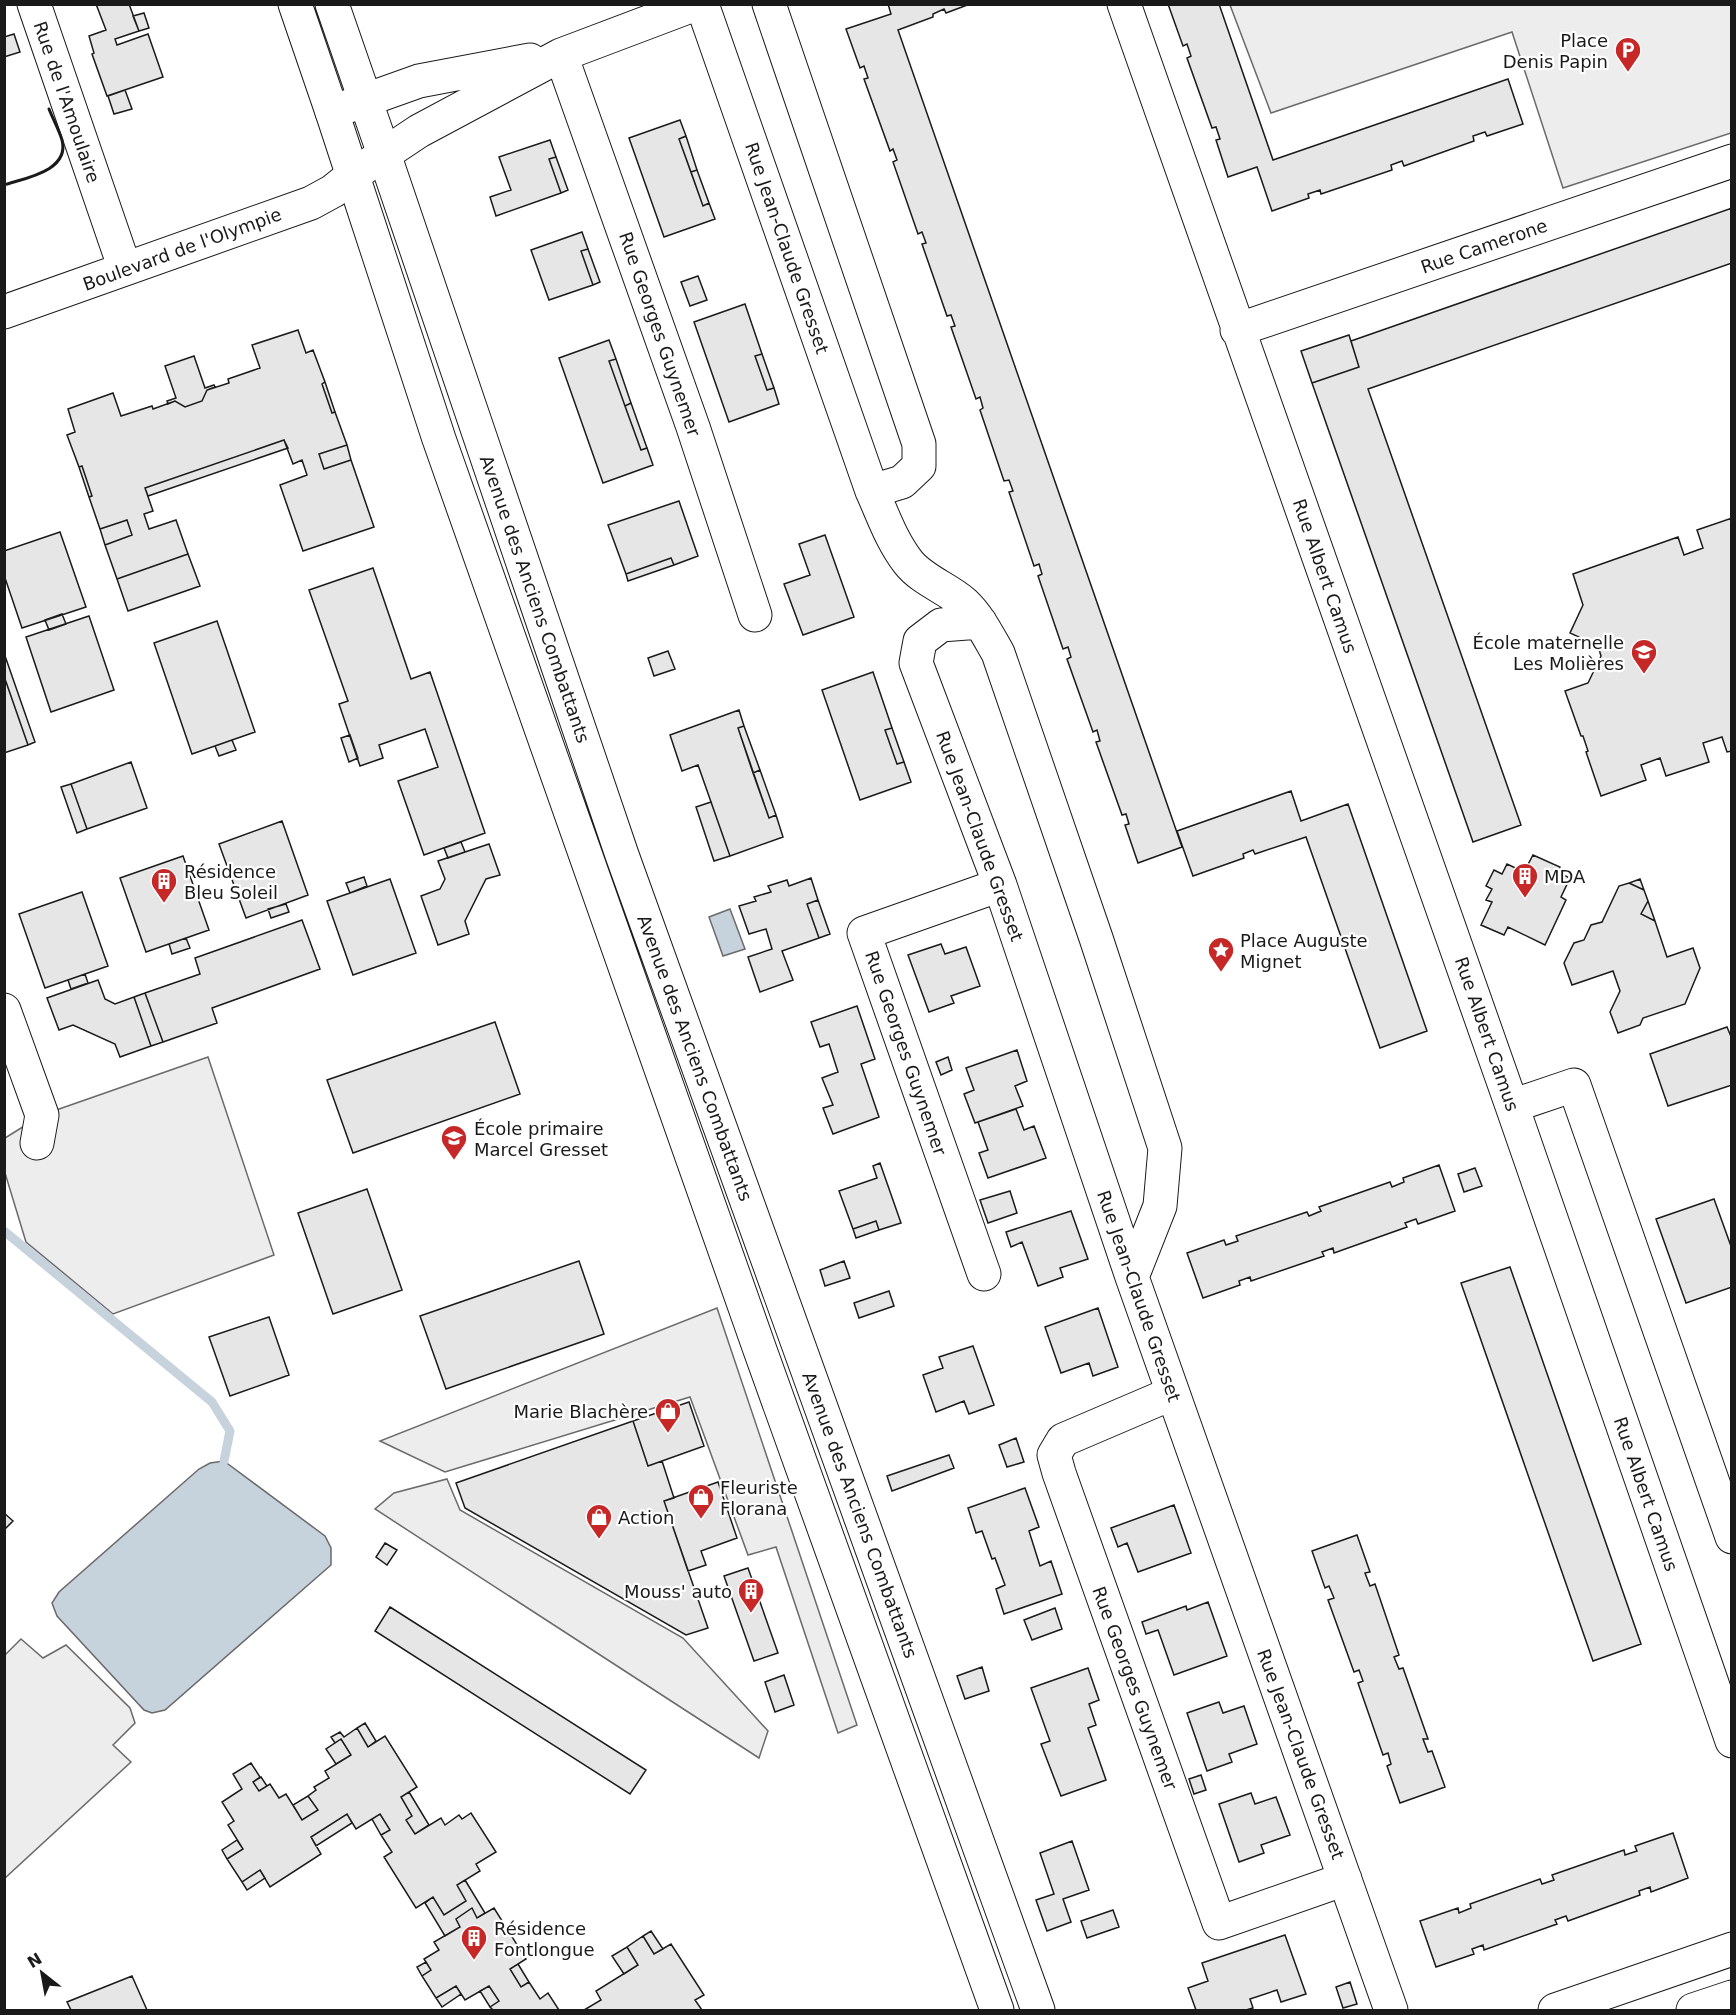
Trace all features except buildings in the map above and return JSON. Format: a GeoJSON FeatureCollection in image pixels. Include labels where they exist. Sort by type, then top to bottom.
{"type":"FeatureCollection","features":[{"type":"Feature","properties":{"kind":"street","name":"Rue de l'Amoulaire"},"geometry":{"type":"LineString","coordinates":[[34,4],[125,269]]}},
{"type":"Feature","properties":{"kind":"street","name":"Avenue des Anciens Combattants"},"geometry":{"type":"LineString","coordinates":[[295,4],[439,439],[760,1350],[997,2010]]}},
{"type":"Feature","properties":{"kind":"street","name":"Avenue des Anciens Combattants"},"geometry":{"type":"LineString","coordinates":[[332,4],[622,855],[1038,2010]]}},
{"type":"Feature","properties":{"kind":"street"},"geometry":{"type":"LineString","coordinates":[[332,111],[435,78],[561,55],[696,4]]}},
{"type":"Feature","properties":{"kind":"street","name":"Rue Jean-Claude Gresset"},"geometry":{"type":"LineString","coordinates":[[702,4],[872,491],[893,540],[909,564],[935,585],[963,603],[980,622],[998,653],[1096,938],[1165,1148],[1160,1206],[1132,1277]]}},
{"type":"Feature","properties":{"kind":"street"},"geometry":{"type":"LineString","coordinates":[[769,4],[918,444],[919,466],[902,482],[872,491]]}},
{"type":"Feature","properties":{"kind":"street","name":"Rue Albert Camus"},"geometry":{"type":"LineString","coordinates":[[1124,4],[1512,1106],[1731,1741]]}},
{"type":"Feature","properties":{"kind":"street","name":"Boulevard de l'Olympie"},"geometry":{"type":"LineString","coordinates":[[4,312],[311,203],[333,191],[419,130],[561,55]]}},
{"type":"Feature","properties":{"kind":"street","name":"Rue Georges Guynemer"},"geometry":{"type":"LineString","coordinates":[[561,55],[689,415],[755,615]]}},
{"type":"Feature","properties":{"kind":"street","name":"Rue Camerone"},"geometry":{"type":"LineString","coordinates":[[1237,330],[1731,161]]}},
{"type":"Feature","properties":{"kind":"street","name":"Rue Jean-Claude Gresset"},"geometry":{"type":"LineString","coordinates":[[980,622],[941,626],[920,640],[916,663],[1000,885],[1132,1277],[1391,2010]]}},
{"type":"Feature","properties":{"kind":"street","name":"Rue Georges Guynemer"},"geometry":{"type":"LineString","coordinates":[[984,1274],[864,933],[1000,885]]}},
{"type":"Feature","properties":{"kind":"street"},"geometry":{"type":"LineString","coordinates":[[4,1010],[17,1085],[42,1115],[37,1143]]}},
{"type":"Feature","properties":{"kind":"street"},"geometry":{"type":"LineString","coordinates":[[1512,1106],[1574,1085],[1731,1537]]}},
{"type":"Feature","properties":{"kind":"street"},"geometry":{"type":"LineString","coordinates":[[1106,1200],[1125,1210],[1142,1213],[1160,1206]]}},
{"type":"Feature","properties":{"kind":"street","name":"Rue Georges Guynemer"},"geometry":{"type":"LineString","coordinates":[[1173,1393],[1063,1440],[1054,1455],[1059,1473],[1219,1923],[1345,1879]]}},
{"type":"Feature","properties":{"kind":"street"},"geometry":{"type":"LineString","coordinates":[[1554,2010],[1731,1949]]}},
{"type":"Feature","properties":{"kind":"street"},"geometry":{"type":"LineString","coordinates":[[1693,2010],[1731,1997]]}},
{"type":"Feature","properties":{"kind":"shaded area","name":"Place Denis Papin"},"geometry":{"type":"Polygon","coordinates":[[[1230,5],[1731,5],[1731,133],[1563,188],[1512,32],[1271,113],[1230,5]]]}},
{"type":"Feature","properties":{"kind":"shaded area"},"geometry":{"type":"Polygon","coordinates":[[[730,909],[745,949],[723,956],[709,917],[730,909]]]}},
{"type":"Feature","properties":{"kind":"shaded area"},"geometry":{"type":"Polygon","coordinates":[[[208,1057],[274,1255],[113,1314],[26,1242],[5,1173],[5,1138],[42,1115],[208,1057]]]}},
{"type":"Feature","properties":{"kind":"shaded area"},"geometry":{"type":"Polygon","coordinates":[[[717,1308],[857,1725],[838,1733],[776,1547],[748,1555],[690,1397],[445,1472],[380,1441],[717,1308]]]}},
{"type":"Feature","properties":{"kind":"shaded area"},"geometry":{"type":"Polygon","coordinates":[[[224,1461],[325,1536],[331,1548],[331,1565],[165,1710],[152,1713],[144,1710],[57,1616],[52,1603],[59,1592],[199,1469],[210,1463],[224,1461]]]}},
{"type":"Feature","properties":{"kind":"shaded area"},"geometry":{"type":"Polygon","coordinates":[[[447,1479],[460,1510],[683,1638],[768,1731],[759,1758],[375,1509],[394,1493],[447,1479]]]}},
{"type":"Feature","properties":{"kind":"shaded area"},"geometry":{"type":"Polygon","coordinates":[[[21,1639],[43,1658],[66,1645],[130,1708],[135,1723],[113,1745],[131,1762],[5,1878],[5,1655],[21,1639]]]}},
{"type":"Feature","properties":{"kind":"waterway"},"geometry":{"type":"LineString","coordinates":[[4,1231],[212,1402],[230,1431],[224,1461]]}},
{"type":"Feature","properties":{"kind":"wall"},"geometry":{"type":"LineString","coordinates":[[4,185],[44,172],[59,159],[63,151],[62,140],[49,109]]}},
{"type":"Feature","properties":{"kind":"place","name":"Place Denis Papin"},"geometry":{"type":"Point","coordinates":[1628,73]}},
{"type":"Feature","properties":{"kind":"place","name":"École maternelle Les Molières"},"geometry":{"type":"Point","coordinates":[1644,675]}},
{"type":"Feature","properties":{"kind":"place","name":"MDA"},"geometry":{"type":"Point","coordinates":[1525,899]}},
{"type":"Feature","properties":{"kind":"place","name":"Résidence Bleu Soleil"},"geometry":{"type":"Point","coordinates":[164,904]}},
{"type":"Feature","properties":{"kind":"place","name":"Place Auguste Mignet"},"geometry":{"type":"Point","coordinates":[1221,973]}},
{"type":"Feature","properties":{"kind":"place","name":"École primaire Marcel Gresset"},"geometry":{"type":"Point","coordinates":[454,1161]}},
{"type":"Feature","properties":{"kind":"place","name":"Marie Blachère"},"geometry":{"type":"Point","coordinates":[668,1434]}},
{"type":"Feature","properties":{"kind":"place","name":"Fleuriste Florana"},"geometry":{"type":"Point","coordinates":[701,1520]}},
{"type":"Feature","properties":{"kind":"place","name":"Action"},"geometry":{"type":"Point","coordinates":[599,1540]}},
{"type":"Feature","properties":{"kind":"place","name":"Mouss' auto"},"geometry":{"type":"Point","coordinates":[751,1614]}},
{"type":"Feature","properties":{"kind":"place","name":"Résidence Fontlongue"},"geometry":{"type":"Point","coordinates":[474,1961]}}]}
